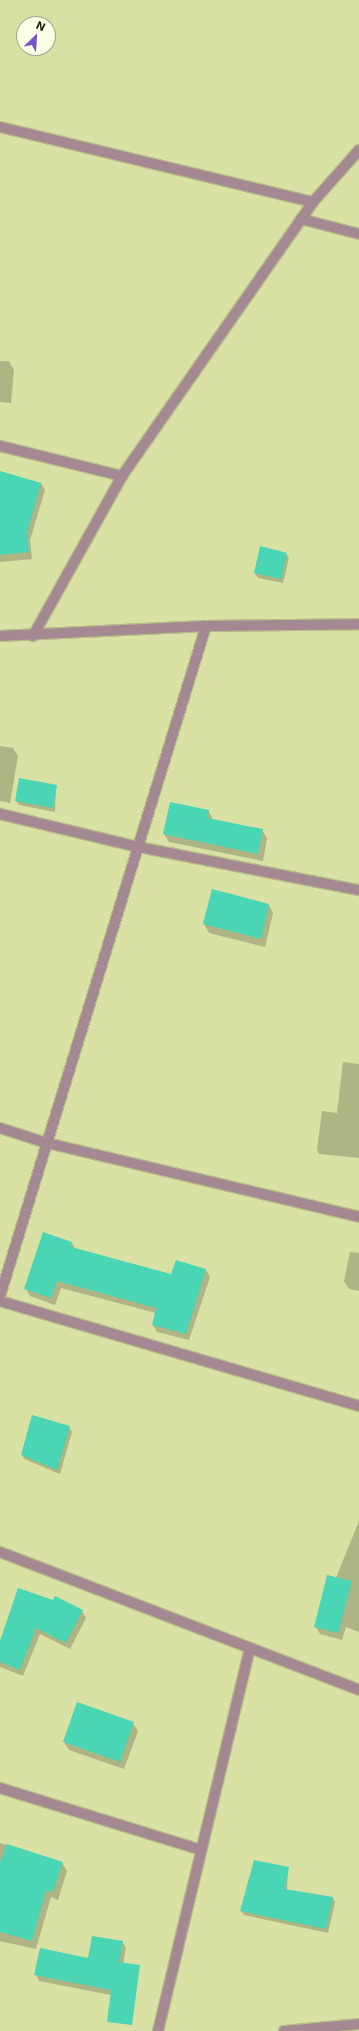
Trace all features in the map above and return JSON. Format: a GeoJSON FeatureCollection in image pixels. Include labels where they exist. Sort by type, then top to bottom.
{"type":"FeatureCollection","features":[{"type":"Feature","properties":{"kind":"street"},"geometry":{"type":"LineString","coordinates":[[0,127],[313,202]]}},
{"type":"Feature","properties":{"kind":"street"},"geometry":{"type":"LineString","coordinates":[[33,636],[122,476],[313,202],[359,150]]}},
{"type":"Feature","properties":{"kind":"street"},"geometry":{"type":"LineString","coordinates":[[302,219],[359,234]]}},
{"type":"Feature","properties":{"kind":"street"},"geometry":{"type":"LineString","coordinates":[[0,446],[122,476]]}},
{"type":"Feature","properties":{"kind":"street"},"geometry":{"type":"LineString","coordinates":[[0,636],[33,636],[206,626],[359,624]]}},
{"type":"Feature","properties":{"kind":"street"},"geometry":{"type":"LineString","coordinates":[[0,1296],[206,626]]}},
{"type":"Feature","properties":{"kind":"street"},"geometry":{"type":"LineString","coordinates":[[0,814],[139,847],[359,890]]}},
{"type":"Feature","properties":{"kind":"street"},"geometry":{"type":"LineString","coordinates":[[0,1128],[47,1143],[359,1217]]}},
{"type":"Feature","properties":{"kind":"street"},"geometry":{"type":"LineString","coordinates":[[0,1301],[359,1406]]}},
{"type":"Feature","properties":{"kind":"street"},"geometry":{"type":"LineString","coordinates":[[0,1552],[359,1690]]}},
{"type":"Feature","properties":{"kind":"street"},"geometry":{"type":"LineString","coordinates":[[158,2031],[250,1648]]}},
{"type":"Feature","properties":{"kind":"street"},"geometry":{"type":"LineString","coordinates":[[0,1788],[201,1850]]}},
{"type":"Feature","properties":{"kind":"street"},"geometry":{"type":"LineString","coordinates":[[284,2031],[359,2024]]}},
{"type":"Feature","properties":{"kind":"building"},"geometry":{"type":"Polygon","coordinates":[[[0,471],[41,483],[27,533],[29,552],[0,555],[0,471]]]}},
{"type":"Feature","properties":{"kind":"building"},"geometry":{"type":"Polygon","coordinates":[[[260,546],[287,553],[281,579],[254,573],[260,546]]]}},
{"type":"Feature","properties":{"kind":"building"},"geometry":{"type":"Polygon","coordinates":[[[19,778],[57,785],[53,808],[15,801],[19,778]]]}},
{"type":"Feature","properties":{"kind":"building"},"geometry":{"type":"Polygon","coordinates":[[[170,802],[209,810],[207,818],[263,829],[258,854],[163,834],[170,802]]]}},
{"type":"Feature","properties":{"kind":"building"},"geometry":{"type":"Polygon","coordinates":[[[212,889],[269,904],[261,939],[203,924],[212,889]]]}},
{"type":"Feature","properties":{"kind":"building"},"geometry":{"type":"Polygon","coordinates":[[[43,1232],[72,1242],[71,1247],[171,1274],[176,1260],[206,1269],[186,1334],[152,1325],[156,1308],[57,1281],[51,1298],[24,1289],[43,1232]]]}},
{"type":"Feature","properties":{"kind":"building"},"geometry":{"type":"Polygon","coordinates":[[[32,1415],[70,1426],[57,1470],[21,1455],[32,1415]]]}},
{"type":"Feature","properties":{"kind":"building"},"geometry":{"type":"Polygon","coordinates":[[[327,1575],[352,1581],[338,1633],[314,1627],[327,1575]]]}},
{"type":"Feature","properties":{"kind":"building"},"geometry":{"type":"Polygon","coordinates":[[[18,1588],[53,1600],[55,1596],[83,1610],[66,1643],[36,1628],[20,1670],[0,1662],[0,1641],[18,1588]]]}},
{"type":"Feature","properties":{"kind":"building"},"geometry":{"type":"Polygon","coordinates":[[[77,1702],[134,1722],[120,1762],[63,1742],[77,1702]]]}},
{"type":"Feature","properties":{"kind":"building"},"geometry":{"type":"Polygon","coordinates":[[[7,1844],[63,1862],[53,1892],[46,1890],[32,1941],[0,1932],[0,1863],[7,1844]]]}},
{"type":"Feature","properties":{"kind":"building"},"geometry":{"type":"Polygon","coordinates":[[[254,1860],[289,1867],[285,1889],[333,1897],[326,1929],[240,1911],[254,1860]]]}},
{"type":"Feature","properties":{"kind":"building"},"geometry":{"type":"Polygon","coordinates":[[[92,1936],[123,1941],[119,1962],[140,1965],[132,2025],[107,2022],[111,1990],[34,1975],[40,1948],[88,1958],[92,1936]]]}}]}
